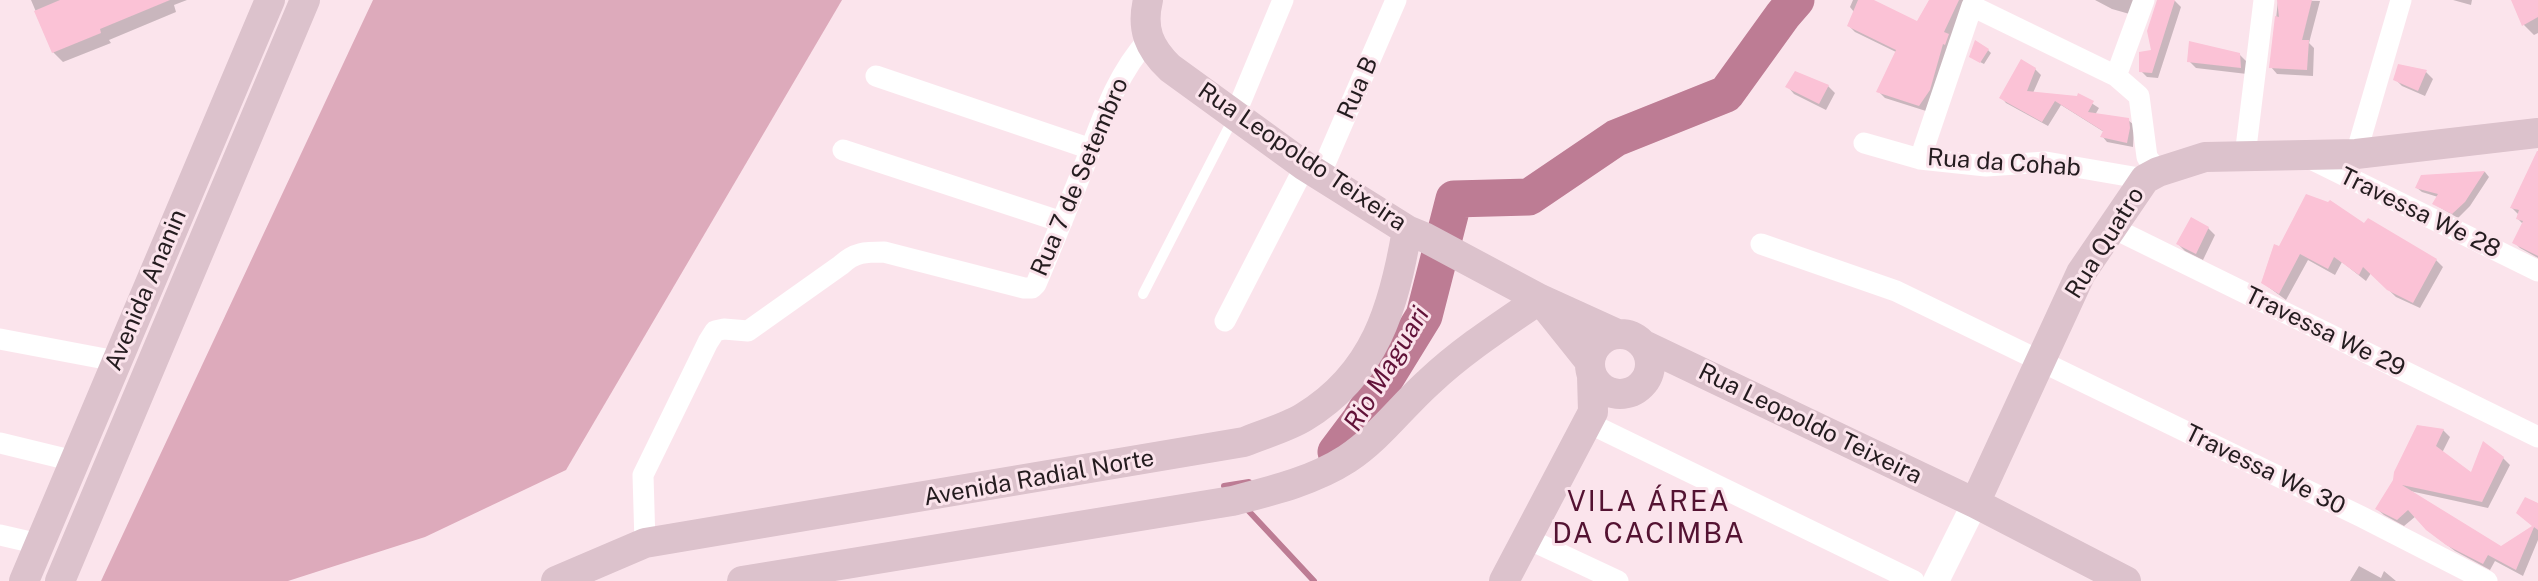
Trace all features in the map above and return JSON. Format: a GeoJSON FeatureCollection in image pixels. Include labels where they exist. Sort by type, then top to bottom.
{"type":"FeatureCollection","features":[{"type":"Feature","properties":{"kind":"main road","name":"Avenida Ananin"},"geometry":{"type":"LineString","coordinates":[[23,581],[270,0]]}},
{"type":"Feature","properties":{"kind":"main road","name":"Avenida Ananin"},"geometry":{"type":"LineString","coordinates":[[60,581],[305,0]]}},
{"type":"Feature","properties":{"kind":"main road"},"geometry":{"type":"LineString","coordinates":[[1148,0],[1144,20],[1148,40]]}},
{"type":"Feature","properties":{"kind":"main road","name":"Rua Leopoldo Teixeira"},"geometry":{"type":"LineString","coordinates":[[1148,40],[1157,56],[1170,68],[1312,171],[1415,234],[1540,299],[1631,339],[1975,503],[2126,581]]}},
{"type":"Feature","properties":{"kind":"main road","name":"Rua Quatro"},"geometry":{"type":"LineString","coordinates":[[1975,503],[2081,273],[2111,227],[2151,175],[2205,157],[2356,154],[2538,132]]}},
{"type":"Feature","properties":{"kind":"main road","name":"Avenida Radial Norte"},"geometry":{"type":"LineString","coordinates":[[556,581],[645,544],[1244,442],[1303,418],[1335,394],[1366,358],[1385,322],[1415,234]]}},
{"type":"Feature","properties":{"kind":"main road"},"geometry":{"type":"LineString","coordinates":[[742,581],[1232,501],[1273,490],[1346,460],[1364,447],[1449,363],[1540,299]]}},
{"type":"Feature","properties":{"kind":"main road","name":"Rua Leopoldo Teixeira"},"geometry":{"type":"LineString","coordinates":[[1540,299],[1591,369]]}},
{"type":"Feature","properties":{"kind":"main road"},"geometry":{"type":"LineString","coordinates":[[1589,434],[1593,412],[1591,369],[1595,346],[1609,335],[1631,339],[1651,361],[1647,379],[1633,392],[1623,394],[1605,390],[1591,369]]}},
{"type":"Feature","properties":{"kind":"main road"},"geometry":{"type":"LineString","coordinates":[[1504,581],[1526,537],[1589,434],[1623,394]]}},
{"type":"Feature","properties":{"kind":"street"},"geometry":{"type":"LineString","coordinates":[[1235,115],[1283,0]]}},
{"type":"Feature","properties":{"kind":"street","name":"Rua B"},"geometry":{"type":"LineString","coordinates":[[1225,321],[1312,171],[1396,0]]}},
{"type":"Feature","properties":{"kind":"street"},"geometry":{"type":"LineString","coordinates":[[2116,76],[2144,0]]}},
{"type":"Feature","properties":{"kind":"street"},"geometry":{"type":"LineString","coordinates":[[2245,156],[2264,0]]}},
{"type":"Feature","properties":{"kind":"street"},"geometry":{"type":"LineString","coordinates":[[2356,154],[2401,0]]}},
{"type":"Feature","properties":{"kind":"street"},"geometry":{"type":"LineString","coordinates":[[1920,159],[1972,6],[2116,76],[2139,96],[2151,175]]}},
{"type":"Feature","properties":{"kind":"street","name":"Rua 7 de Setembro"},"geometry":{"type":"LineString","coordinates":[[645,544],[643,475],[715,331],[748,331],[841,265],[851,255],[861,251],[884,252],[1032,288],[1062,222],[1118,80],[1132,57],[1148,40]]}},
{"type":"Feature","properties":{"kind":"street"},"geometry":{"type":"LineString","coordinates":[[876,76],[1091,149]]}},
{"type":"Feature","properties":{"kind":"street","name":"Rua da Cohab"},"geometry":{"type":"LineString","coordinates":[[1864,143],[1920,159],[1986,166],[2046,162],[2151,175]]}},
{"type":"Feature","properties":{"kind":"street"},"geometry":{"type":"LineString","coordinates":[[843,150],[1062,222]]}},
{"type":"Feature","properties":{"kind":"street","name":"Travessa We 28"},"geometry":{"type":"LineString","coordinates":[[2302,154],[2538,271]]}},
{"type":"Feature","properties":{"kind":"street","name":"Travessa We 29"},"geometry":{"type":"LineString","coordinates":[[2111,227],[2538,437]]}},
{"type":"Feature","properties":{"kind":"street","name":"Travessa We 30"},"geometry":{"type":"LineString","coordinates":[[1761,244],[1896,290],[2362,517],[2487,581]]}},
{"type":"Feature","properties":{"kind":"street"},"geometry":{"type":"LineString","coordinates":[[0,339],[117,361]]}},
{"type":"Feature","properties":{"kind":"street"},"geometry":{"type":"LineString","coordinates":[[1589,434],[1914,581]]}},
{"type":"Feature","properties":{"kind":"street"},"geometry":{"type":"LineString","coordinates":[[0,443],[74,461]]}},
{"type":"Feature","properties":{"kind":"street"},"geometry":{"type":"LineString","coordinates":[[1936,581],[1975,503]]}},
{"type":"Feature","properties":{"kind":"street"},"geometry":{"type":"LineString","coordinates":[[0,535],[39,544]]}},
{"type":"Feature","properties":{"kind":"street"},"geometry":{"type":"LineString","coordinates":[[1526,537],[1618,581]]}},
{"type":"Feature","properties":{"kind":"lane"},"geometry":{"type":"LineString","coordinates":[[1143,293],[1235,115]]}},
{"type":"Feature","properties":{"kind":"shaded area"},"geometry":{"type":"Polygon","coordinates":[[[373,0],[842,0],[566,470],[425,537],[288,581],[101,581],[373,0]]]}},
{"type":"Feature","properties":{"kind":"building"},"geometry":{"type":"Polygon","coordinates":[[[60,0],[170,0],[100,29],[101,33],[52,53],[34,11],[60,0]]]}},
{"type":"Feature","properties":{"kind":"building"},"geometry":{"type":"Polygon","coordinates":[[[1858,0],[1874,0],[1917,21],[1929,0],[1959,0],[1944,32],[1949,34],[1945,45],[1943,44],[1930,90],[1919,106],[1876,92],[1896,50],[1847,26],[1858,0]]]}},
{"type":"Feature","properties":{"kind":"building"},"geometry":{"type":"Polygon","coordinates":[[[2157,0],[2175,0],[2152,73],[2139,72],[2139,52],[2151,50],[2147,31],[2157,0]]]}},
{"type":"Feature","properties":{"kind":"building"},"geometry":{"type":"Polygon","coordinates":[[[2277,0],[2312,0],[2302,40],[2309,40],[2307,70],[2269,68],[2275,16],[2279,17],[2277,0]]]}},
{"type":"Feature","properties":{"kind":"building"},"geometry":{"type":"Polygon","coordinates":[[[2511,0],[2538,0],[2538,17],[2522,26],[2511,0]]]}},
{"type":"Feature","properties":{"kind":"building"},"geometry":{"type":"Polygon","coordinates":[[[1975,40],[1989,49],[1980,63],[1969,57],[1975,40]]]}},
{"type":"Feature","properties":{"kind":"building"},"geometry":{"type":"Polygon","coordinates":[[[2189,41],[2240,53],[2241,68],[2187,62],[2189,41]]]}},
{"type":"Feature","properties":{"kind":"building"},"geometry":{"type":"Polygon","coordinates":[[[2021,59],[2036,68],[2027,91],[2077,96],[2078,93],[2094,101],[2088,112],[2129,118],[2127,143],[2100,137],[2103,131],[2055,101],[2042,122],[1999,98],[2021,59]]]}},
{"type":"Feature","properties":{"kind":"building"},"geometry":{"type":"Polygon","coordinates":[[[2398,64],[2427,70],[2418,91],[2393,80],[2398,64]]]}},
{"type":"Feature","properties":{"kind":"building"},"geometry":{"type":"Polygon","coordinates":[[[1795,71],[1829,85],[1819,104],[1785,87],[1795,71]]]}},
{"type":"Feature","properties":{"kind":"building"},"geometry":{"type":"Polygon","coordinates":[[[2537,151],[2538,256],[2512,243],[2523,221],[2516,219],[2519,210],[2510,208],[2537,151]]]}},
{"type":"Feature","properties":{"kind":"building"},"geometry":{"type":"Polygon","coordinates":[[[2485,171],[2465,202],[2452,214],[2432,204],[2438,194],[2415,188],[2421,175],[2485,171]]]}},
{"type":"Feature","properties":{"kind":"building"},"geometry":{"type":"Polygon","coordinates":[[[2306,194],[2328,202],[2330,200],[2364,223],[2368,218],[2437,259],[2413,303],[2387,290],[2363,267],[2359,275],[2334,257],[2328,269],[2300,254],[2279,294],[2261,283],[2274,244],[2279,246],[2306,194]]]}},
{"type":"Feature","properties":{"kind":"building"},"geometry":{"type":"Polygon","coordinates":[[[2191,217],[2209,227],[2196,254],[2176,244],[2191,217]]]}},
{"type":"Feature","properties":{"kind":"building"},"geometry":{"type":"Polygon","coordinates":[[[2417,425],[2444,429],[2436,446],[2471,472],[2483,441],[2504,457],[2482,502],[2402,485],[2501,546],[2532,526],[2516,513],[2525,497],[2538,503],[2538,530],[2534,527],[2516,570],[2488,555],[2483,564],[2446,545],[2426,530],[2408,510],[2397,520],[2375,509],[2393,480],[2394,472],[2417,425]]]}},
{"type":"Feature","properties":{"kind":"waterway","name":"Rio Maguari"},"geometry":{"type":"LineString","coordinates":[[1336,452],[1360,420],[1424,316],[1454,199],[1529,197],[1616,138],[1726,94],[1796,0]]}},
{"type":"Feature","properties":{"kind":"waterway"},"geometry":{"type":"LineString","coordinates":[[1224,486],[1249,482]]}},
{"type":"Feature","properties":{"kind":"waterway"},"geometry":{"type":"LineString","coordinates":[[1245,507],[1314,581]]}},
{"type":"Feature","properties":{"kind":"district","name":"VILA ÁREA DA CACIMBA"},"geometry":{"type":"Point","coordinates":[1649,518]}}]}
